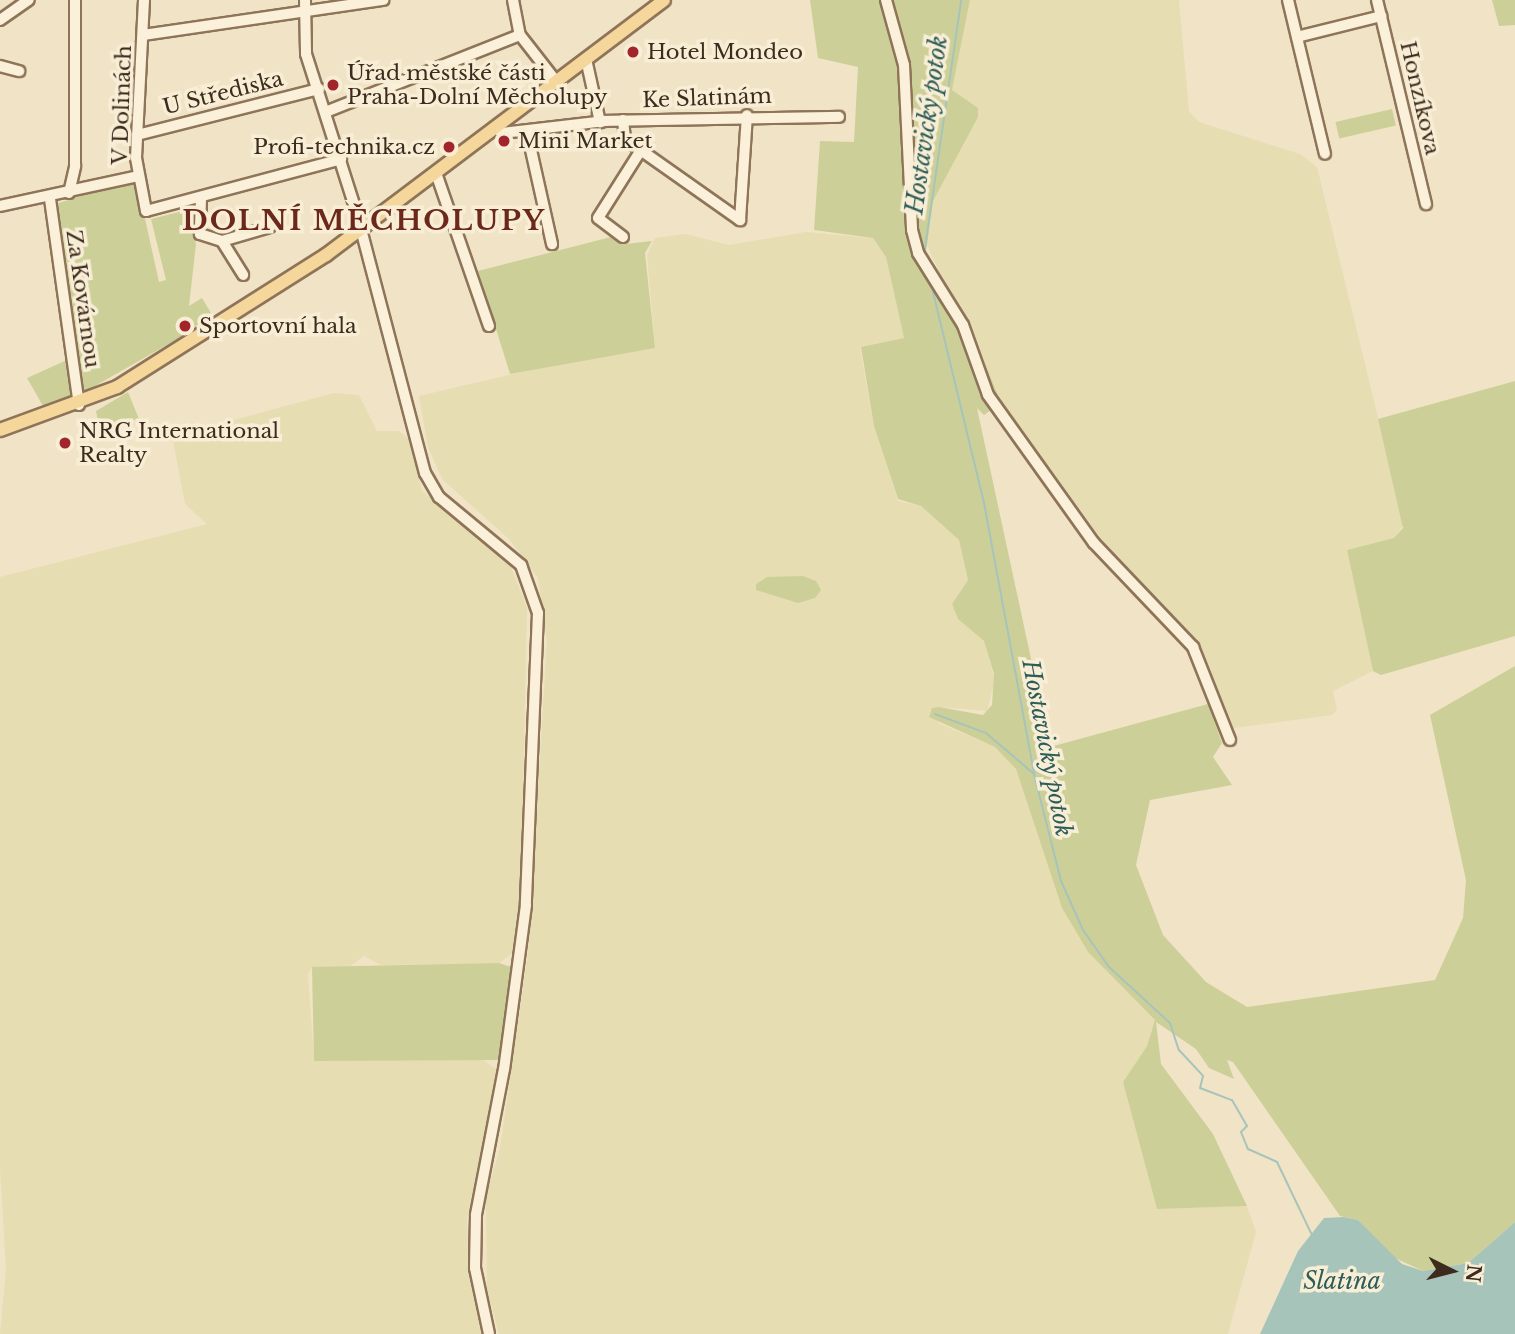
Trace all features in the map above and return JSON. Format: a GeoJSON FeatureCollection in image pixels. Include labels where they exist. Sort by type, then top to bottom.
{"type":"FeatureCollection","features":[{"type":"Feature","properties":{"kind":"main road"},"geometry":{"type":"LineString","coordinates":[[0,430],[79,405],[124,383],[360,230],[664,0]]}},
{"type":"Feature","properties":{"kind":"street"},"geometry":{"type":"LineString","coordinates":[[0,20],[29,0]]}},
{"type":"Feature","properties":{"kind":"street"},"geometry":{"type":"LineString","coordinates":[[69,193],[75,166],[75,0]]}},
{"type":"Feature","properties":{"kind":"street","name":"V Dolinách"},"geometry":{"type":"LineString","coordinates":[[144,0],[137,135],[139,176],[146,211],[201,199]]}},
{"type":"Feature","properties":{"kind":"street"},"geometry":{"type":"LineString","coordinates":[[305,0],[306,54],[328,111],[433,490],[521,565],[537,613],[526,905],[504,1069],[476,1215],[475,1268],[489,1334]]}},
{"type":"Feature","properties":{"kind":"street"},"geometry":{"type":"LineString","coordinates":[[143,35],[305,15],[383,0]]}},
{"type":"Feature","properties":{"kind":"street"},"geometry":{"type":"LineString","coordinates":[[513,0],[520,35],[556,81]]}},
{"type":"Feature","properties":{"kind":"street"},"geometry":{"type":"LineString","coordinates":[[886,0],[904,65],[912,230],[918,253],[962,325],[989,395],[1094,543],[1193,647],[1230,740]]}},
{"type":"Feature","properties":{"kind":"street"},"geometry":{"type":"LineString","coordinates":[[1288,0],[1325,154]]}},
{"type":"Feature","properties":{"kind":"street","name":"Honzíkova"},"geometry":{"type":"LineString","coordinates":[[1377,0],[1426,204]]}},
{"type":"Feature","properties":{"kind":"street"},"geometry":{"type":"LineString","coordinates":[[1297,37],[1381,16]]}},
{"type":"Feature","properties":{"kind":"street"},"geometry":{"type":"LineString","coordinates":[[328,111],[520,35]]}},
{"type":"Feature","properties":{"kind":"street"},"geometry":{"type":"LineString","coordinates":[[0,57],[0,66],[19,71]]}},
{"type":"Feature","properties":{"kind":"street"},"geometry":{"type":"LineString","coordinates":[[586,59],[600,122]]}},
{"type":"Feature","properties":{"kind":"street","name":"U Střediska"},"geometry":{"type":"LineString","coordinates":[[137,135],[319,89]]}},
{"type":"Feature","properties":{"kind":"street"},"geometry":{"type":"LineString","coordinates":[[623,120],[625,139],[740,220],[747,115]]}},
{"type":"Feature","properties":{"kind":"street","name":"Ke Slatinám"},"geometry":{"type":"LineString","coordinates":[[496,128],[502,134],[623,120],[747,115],[839,117]]}},
{"type":"Feature","properties":{"kind":"street"},"geometry":{"type":"LineString","coordinates":[[527,132],[552,244]]}},
{"type":"Feature","properties":{"kind":"street"},"geometry":{"type":"LineString","coordinates":[[623,237],[598,218],[641,150]]}},
{"type":"Feature","properties":{"kind":"street"},"geometry":{"type":"LineString","coordinates":[[270,228],[222,241],[200,234],[201,199],[341,159]]}},
{"type":"Feature","properties":{"kind":"street"},"geometry":{"type":"LineString","coordinates":[[436,173],[489,326]]}},
{"type":"Feature","properties":{"kind":"street"},"geometry":{"type":"LineString","coordinates":[[0,206],[50,200],[139,176]]}},
{"type":"Feature","properties":{"kind":"street","name":"Za Kovárnou"},"geometry":{"type":"LineString","coordinates":[[50,200],[79,405]]}},
{"type":"Feature","properties":{"kind":"street"},"geometry":{"type":"LineString","coordinates":[[222,241],[243,275]]}},
{"type":"Feature","properties":{"kind":"shaded area"},"geometry":{"type":"Polygon","coordinates":[[[970,0],[1179,0],[1189,111],[1199,122],[1300,154],[1317,167],[1404,524],[1394,538],[1347,550],[1373,671],[1333,691],[1337,710],[1332,715],[1233,728],[1195,641],[1111,552],[995,393],[925,241],[933,201],[974,105],[960,100],[952,90],[970,0]]]}},
{"type":"Feature","properties":{"kind":"shaded area"},"geometry":{"type":"Polygon","coordinates":[[[806,232],[873,238],[886,257],[904,338],[860,348],[874,426],[898,501],[921,506],[959,540],[968,580],[952,604],[958,619],[984,641],[995,680],[987,711],[939,707],[938,723],[996,747],[1016,769],[1062,908],[1088,952],[1155,1020],[1147,1046],[1123,1082],[1157,1209],[1247,1206],[1256,1232],[1228,1334],[499,1334],[487,1289],[486,1197],[500,1148],[528,953],[547,640],[538,578],[509,539],[442,479],[428,447],[419,396],[582,358],[655,348],[647,255],[655,238],[686,234],[729,245],[806,232]]]}},
{"type":"Feature","properties":{"kind":"shaded area"},"geometry":{"type":"Polygon","coordinates":[[[334,393],[359,395],[377,431],[399,431],[410,440],[422,491],[509,562],[527,608],[521,891],[514,952],[499,963],[474,964],[381,965],[364,956],[349,967],[312,967],[308,974],[314,1060],[483,1060],[499,1071],[467,1217],[468,1272],[481,1334],[0,1334],[6,1269],[0,1168],[0,577],[207,524],[185,504],[173,441],[204,428],[334,393]]]}},
{"type":"Feature","properties":{"kind":"green space"},"geometry":{"type":"Polygon","coordinates":[[[810,0],[970,0],[952,90],[978,108],[978,117],[933,201],[926,252],[969,324],[1001,403],[984,415],[977,408],[1050,747],[1208,704],[1222,743],[1213,757],[1232,785],[1150,800],[1136,865],[1163,935],[1206,982],[1247,1007],[1435,980],[1463,918],[1466,880],[1430,715],[1515,666],[1515,1222],[1468,1263],[1423,1271],[1393,1257],[1358,1220],[1340,1216],[1233,1062],[1227,1060],[1234,1079],[1209,1068],[1196,1049],[1156,1022],[1161,1064],[1213,1134],[1247,1206],[1157,1209],[1123,1082],[1147,1046],[1155,1020],[1088,952],[1062,908],[1016,769],[995,747],[929,717],[932,708],[939,707],[983,715],[992,705],[994,674],[984,641],[958,619],[952,604],[968,580],[959,540],[921,506],[898,499],[874,426],[861,347],[904,338],[886,257],[873,238],[814,230],[820,141],[854,142],[858,67],[818,58],[810,0]]]}},
{"type":"Feature","properties":{"kind":"green space"},"geometry":{"type":"Polygon","coordinates":[[[1492,0],[1515,0],[1515,25],[1499,26],[1492,0]]]}},
{"type":"Feature","properties":{"kind":"green space"},"geometry":{"type":"Polygon","coordinates":[[[1392,109],[1396,126],[1339,139],[1335,122],[1392,109]]]}},
{"type":"Feature","properties":{"kind":"green space"},"geometry":{"type":"Polygon","coordinates":[[[130,180],[138,187],[159,282],[166,280],[151,219],[187,210],[196,244],[189,306],[202,298],[214,318],[81,394],[56,204],[130,180]]]}},
{"type":"Feature","properties":{"kind":"green space"},"geometry":{"type":"Polygon","coordinates":[[[615,236],[625,244],[652,241],[645,253],[655,348],[510,374],[478,271],[615,236]]]}},
{"type":"Feature","properties":{"kind":"green space"},"geometry":{"type":"Polygon","coordinates":[[[67,360],[73,397],[43,406],[27,378],[67,360]]]}},
{"type":"Feature","properties":{"kind":"green space"},"geometry":{"type":"Polygon","coordinates":[[[1515,381],[1515,636],[1381,675],[1373,671],[1347,550],[1394,538],[1403,528],[1378,419],[1515,381]]]}},
{"type":"Feature","properties":{"kind":"green space"},"geometry":{"type":"Polygon","coordinates":[[[128,392],[139,419],[99,427],[96,411],[128,392]]]}},
{"type":"Feature","properties":{"kind":"green space"},"geometry":{"type":"Polygon","coordinates":[[[803,576],[816,581],[821,590],[815,598],[798,603],[756,590],[756,584],[767,577],[803,576]]]}},
{"type":"Feature","properties":{"kind":"green space"},"geometry":{"type":"Polygon","coordinates":[[[499,963],[514,968],[500,1060],[314,1061],[312,967],[499,963]]]}},
{"type":"Feature","properties":{"kind":"water","name":"Slatina"},"geometry":{"type":"Polygon","coordinates":[[[1344,1217],[1358,1220],[1402,1264],[1423,1271],[1468,1263],[1515,1222],[1515,1334],[1260,1334],[1298,1251],[1324,1218],[1344,1217]]]}},
{"type":"Feature","properties":{"kind":"waterway","name":"Hostavický potok"},"geometry":{"type":"LineString","coordinates":[[924,255],[961,0]]}},
{"type":"Feature","properties":{"kind":"waterway","name":"Hostavický potok"},"geometry":{"type":"LineString","coordinates":[[933,292],[984,503],[1034,774],[1061,881],[1083,930],[1109,967],[1170,1023],[1179,1050],[1203,1076],[1200,1088],[1232,1100],[1247,1126],[1241,1132],[1248,1149],[1277,1162],[1313,1237]]}},
{"type":"Feature","properties":{"kind":"waterway"},"geometry":{"type":"LineString","coordinates":[[935,714],[986,733],[1034,774]]}},
{"type":"Feature","properties":{"kind":"place","name":"Hotel Mondeo"},"geometry":{"type":"Point","coordinates":[633,52]}},
{"type":"Feature","properties":{"kind":"place","name":"Úřad městské části Praha-Dolní Měcholupy"},"geometry":{"type":"Point","coordinates":[333,85]}},
{"type":"Feature","properties":{"kind":"place","name":"Mini Market"},"geometry":{"type":"Point","coordinates":[504,141]}},
{"type":"Feature","properties":{"kind":"place","name":"Profi-technika.cz"},"geometry":{"type":"Point","coordinates":[449,147]}},
{"type":"Feature","properties":{"kind":"place","name":"Sportovní hala"},"geometry":{"type":"Point","coordinates":[185,326]}},
{"type":"Feature","properties":{"kind":"place","name":"NRG International Realty"},"geometry":{"type":"Point","coordinates":[65,443]}},
{"type":"Feature","properties":{"kind":"district","name":"DOLNÍ MĚCHOLUPY"},"geometry":{"type":"Point","coordinates":[364,221]}}]}
